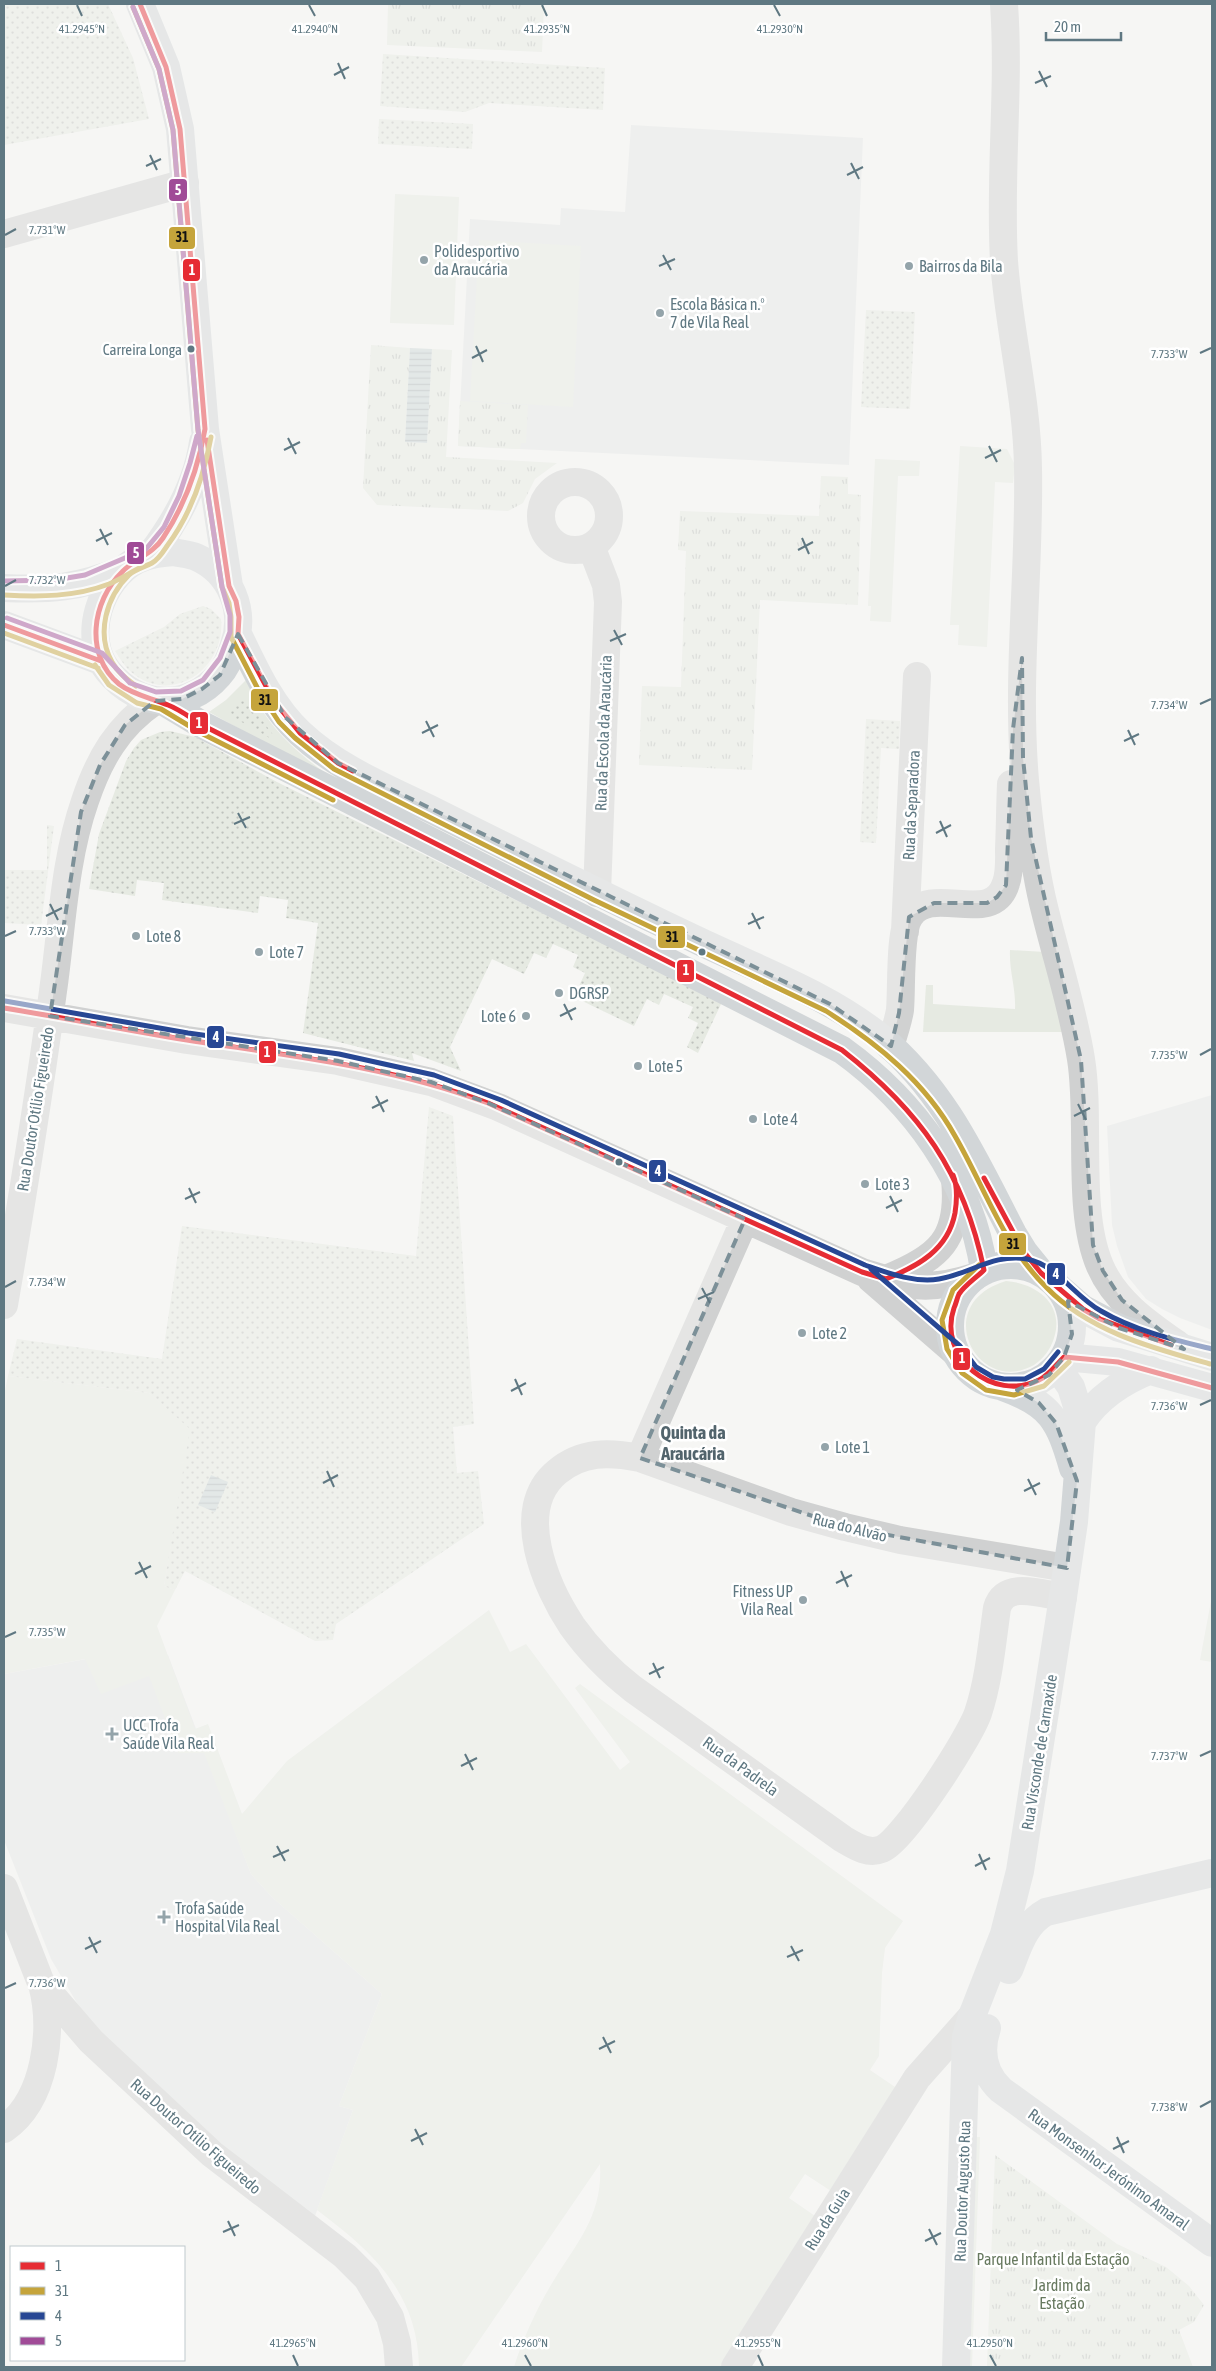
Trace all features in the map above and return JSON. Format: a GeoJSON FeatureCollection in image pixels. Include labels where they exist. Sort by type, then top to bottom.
{"type":"FeatureCollection","features":[{"type":"Feature","properties":{"kind":"main road"},"geometry":{"type":"LineString","coordinates":[[140,4],[161,53],[172,88],[180,129],[205,428],[229,586]]}},
{"type":"Feature","properties":{"kind":"main road"},"geometry":{"type":"LineString","coordinates":[[151,554],[171,526],[192,482],[202,452],[205,428]]}},
{"type":"Feature","properties":{"kind":"main road"},"geometry":{"type":"LineString","coordinates":[[4,588],[56,589],[79,586],[122,570],[136,560],[151,554],[174,552],[196,557],[215,569],[229,586],[236,601],[239,617],[238,634],[231,655],[220,675],[202,689],[188,696],[159,702]]}},
{"type":"Feature","properties":{"kind":"main road"},"geometry":{"type":"LineString","coordinates":[[122,570],[99,606],[94,627],[101,661],[114,679],[141,697],[159,702],[842,1050],[868,1068],[904,1103],[955,1178],[974,1227],[979,1274]]}},
{"type":"Feature","properties":{"kind":"main road"},"geometry":{"type":"LineString","coordinates":[[4,625],[101,661]]}},
{"type":"Feature","properties":{"kind":"main road"},"geometry":{"type":"LineString","coordinates":[[238,634],[266,689],[280,709],[300,733],[338,763],[597,893],[830,1004],[865,1025],[890,1046],[925,1081],[953,1120],[1024,1252],[1066,1300],[1072,1322],[1069,1346],[1061,1362],[1039,1381],[1027,1386],[1003,1387]]}},
{"type":"Feature","properties":{"kind":"main road"},"geometry":{"type":"LineString","coordinates":[[1077,1481],[1064,1438],[1048,1412],[1026,1396],[980,1379],[962,1363],[955,1352],[949,1330],[952,1305],[958,1295],[979,1274],[1006,1264],[1030,1268],[1050,1281],[1083,1309],[1100,1319],[1119,1328],[1212,1357]]}},
{"type":"Feature","properties":{"kind":"main road"},"geometry":{"type":"LineString","coordinates":[[1061,1362],[1118,1362],[1212,1388]]}},
{"type":"Feature","properties":{"kind":"main road"},"geometry":{"type":"LineString","coordinates":[[1061,1362],[1071,1386],[1082,1422]]}},
{"type":"Feature","properties":{"kind":"main road"},"geometry":{"type":"LineString","coordinates":[[1082,1422],[1095,1405],[1109,1392],[1151,1370]]}},
{"type":"Feature","properties":{"kind":"main road","name":"Rua Visconde de Carnaxide"},"geometry":{"type":"LineString","coordinates":[[972,2016],[1004,1934],[1018,1879],[1063,1597],[1082,1422]]}},
{"type":"Feature","properties":{"kind":"main road","name":"Rua Monsenhor Jerónimo Amaral"},"geometry":{"type":"LineString","coordinates":[[1212,1874],[1060,1908],[1040,1916],[1027,1929],[985,2034],[983,2049],[986,2070],[996,2086],[1006,2095],[1212,2242]]}},
{"type":"Feature","properties":{"kind":"main road"},"geometry":{"type":"LineString","coordinates":[[1018,1879],[1033,1900],[1044,1905],[1060,1908]]}},
{"type":"Feature","properties":{"kind":"main road","name":"Rua Doutor Augusto Rua"},"geometry":{"type":"LineString","coordinates":[[956,2367],[966,2037],[972,2016]]}},
{"type":"Feature","properties":{"kind":"main road"},"geometry":{"type":"LineString","coordinates":[[965,2094],[992,2092],[1006,2095]]}},
{"type":"Feature","properties":{"kind":"street"},"geometry":{"type":"LineString","coordinates":[[1004,4],[1006,54],[1004,253],[1025,421],[1028,465],[1022,658],[1023,751],[1031,838],[1040,889],[1072,1012],[1081,1060],[1086,1113],[1088,1201],[1093,1245],[1105,1276],[1122,1300],[1152,1326],[1184,1349]]}},
{"type":"Feature","properties":{"kind":"street"},"geometry":{"type":"LineString","coordinates":[[4,234],[185,183]]}},
{"type":"Feature","properties":{"kind":"street","name":"Rua da Escola da Araucária"},"geometry":{"type":"LineString","coordinates":[[590,546],[606,585],[608,602],[597,893]]}},
{"type":"Feature","properties":{"kind":"street","name":"Rua da Separadora"},"geometry":{"type":"LineString","coordinates":[[905,933],[909,917],[924,906],[939,903],[974,905],[988,903],[998,898],[1006,884],[1013,729],[1022,658]]}},
{"type":"Feature","properties":{"kind":"street","name":"Rua da Separadora"},"geometry":{"type":"LineString","coordinates":[[890,1046],[899,1013],[905,933],[917,676]]}},
{"type":"Feature","properties":{"kind":"street","name":"Rua Doutor Otílio Figueiredo"},"geometry":{"type":"LineString","coordinates":[[4,1305],[50,1016],[68,876],[85,801],[100,765],[117,736],[138,712],[159,702]]}},
{"type":"Feature","properties":{"kind":"street"},"geometry":{"type":"LineString","coordinates":[[4,1008],[187,1040],[338,1061],[420,1079],[470,1096],[874,1275],[910,1286],[932,1287],[979,1274]]}},
{"type":"Feature","properties":{"kind":"street"},"geometry":{"type":"LineString","coordinates":[[874,1275],[926,1260],[943,1244],[956,1212],[955,1178]]}},
{"type":"Feature","properties":{"kind":"street"},"geometry":{"type":"LineString","coordinates":[[640,1458],[745,1219]]}},
{"type":"Feature","properties":{"kind":"street"},"geometry":{"type":"LineString","coordinates":[[874,1275],[955,1352]]}},
{"type":"Feature","properties":{"kind":"street","name":"Rua da Padrela"},"geometry":{"type":"LineString","coordinates":[[640,1458],[618,1454],[599,1454],[580,1458],[562,1468],[549,1480],[540,1494],[534,1519],[535,1534],[543,1565],[572,1624],[590,1649],[633,1689],[843,1839],[860,1849],[868,1851],[882,1850],[888,1846],[904,1828],[970,1733],[984,1692],[998,1605],[1008,1592],[1021,1591],[1063,1597]]}},
{"type":"Feature","properties":{"kind":"street","name":"Rua do Alvão"},"geometry":{"type":"LineString","coordinates":[[640,1458],[791,1512],[845,1527],[900,1540],[1067,1568]]}},
{"type":"Feature","properties":{"kind":"street","name":"Rua Doutor Otílio Figueiredo"},"geometry":{"type":"LineString","coordinates":[[4,1888],[41,1983],[104,2054],[212,2154],[359,2269],[375,2290],[390,2317],[397,2343],[399,2367]]}},
{"type":"Feature","properties":{"kind":"street"},"geometry":{"type":"LineString","coordinates":[[4,2129],[16,2120],[24,2110],[40,2071],[47,2027],[41,1983]]}},
{"type":"Feature","properties":{"kind":"street","name":"Rua da Guia"},"geometry":{"type":"LineString","coordinates":[[734,2367],[921,2073],[972,2016]]}},
{"type":"Feature","properties":{"kind":"street"},"geometry":{"type":"LineString","coordinates":[[921,2073],[931,2067],[944,2068],[965,2094]]}},
{"type":"Feature","properties":{"kind":"highlighted area"},"geometry":{"type":"Polygon","coordinates":[[[238,634],[285,717],[338,763],[830,1004],[891,1046],[899,1013],[909,917],[934,903],[987,903],[997,897],[1006,885],[1013,729],[1022,658],[1023,758],[1031,838],[1081,1060],[1093,1245],[1103,1271],[1122,1300],[1184,1349],[1119,1328],[1068,1301],[1072,1334],[1064,1357],[1049,1375],[1017,1390],[1039,1403],[1056,1423],[1077,1481],[1067,1568],[845,1527],[640,1458],[745,1219],[488,1103],[431,1082],[338,1061],[50,1016],[81,812],[100,765],[125,725],[155,701],[182,699],[202,689],[220,675],[238,634]]]}},
{"type":"Feature","properties":{"kind":"shaded area","name":"Escola Básica n.º 7 de Vila Real"},"geometry":{"type":"Polygon","coordinates":[[[631,125],[863,138],[849,465],[458,446],[470,219],[560,225],[561,208],[625,212],[631,125]]]}},
{"type":"Feature","properties":{"kind":"shaded area"},"geometry":{"type":"Polygon","coordinates":[[[410,348],[432,349],[427,443],[405,442],[410,348]]]}},
{"type":"Feature","properties":{"kind":"shaded area"},"geometry":{"type":"Polygon","coordinates":[[[1212,1095],[1212,1330],[1180,1318],[1146,1299],[1128,1277],[1112,1225],[1107,1126],[1212,1095]]]}},
{"type":"Feature","properties":{"kind":"shaded area"},"geometry":{"type":"Polygon","coordinates":[[[211,1475],[228,1482],[215,1512],[198,1505],[211,1475]]]}},
{"type":"Feature","properties":{"kind":"shaded area","name":"Trofa Saúde Hospital Vila Real"},"geometry":{"type":"Polygon","coordinates":[[[168,1655],[251,1874],[272,1897],[382,1994],[339,2106],[353,2110],[314,2219],[267,2185],[121,2055],[81,2010],[51,1959],[4,1840],[4,1674],[86,1659],[168,1655]]]}},
{"type":"Feature","properties":{"kind":"green space"},"geometry":{"type":"Polygon","coordinates":[[[4,4],[108,4],[133,58],[149,119],[4,145],[4,4]]]}},
{"type":"Feature","properties":{"kind":"green space"},"geometry":{"type":"Polygon","coordinates":[[[388,4],[544,4],[542,52],[387,45],[388,4]]]}},
{"type":"Feature","properties":{"kind":"green space"},"geometry":{"type":"Polygon","coordinates":[[[383,54],[605,68],[603,110],[489,103],[465,112],[380,106],[383,54]]]}},
{"type":"Feature","properties":{"kind":"green space"},"geometry":{"type":"Polygon","coordinates":[[[379,119],[473,124],[472,149],[378,144],[379,119]]]}},
{"type":"Feature","properties":{"kind":"green space","name":"Polidesportivo da Araucária"},"geometry":{"type":"Polygon","coordinates":[[[395,194],[459,197],[454,325],[390,323],[395,194]]]}},
{"type":"Feature","properties":{"kind":"green space"},"geometry":{"type":"Polygon","coordinates":[[[479,240],[581,246],[573,407],[470,401],[479,240]]]}},
{"type":"Feature","properties":{"kind":"green space"},"geometry":{"type":"Polygon","coordinates":[[[866,310],[915,312],[910,409],[861,407],[866,310]]]}},
{"type":"Feature","properties":{"kind":"green space"},"geometry":{"type":"Polygon","coordinates":[[[371,345],[410,348],[405,442],[427,443],[432,349],[452,350],[446,457],[557,463],[535,479],[523,503],[508,511],[377,505],[363,488],[371,345]]]}},
{"type":"Feature","properties":{"kind":"green space"},"geometry":{"type":"Polygon","coordinates":[[[460,401],[528,405],[526,443],[521,443],[520,449],[458,446],[460,401]]]}},
{"type":"Feature","properties":{"kind":"green space"},"geometry":{"type":"Polygon","coordinates":[[[960,446],[1007,449],[1015,465],[1013,483],[995,482],[987,647],[958,645],[959,625],[950,625],[960,446]]]}},
{"type":"Feature","properties":{"kind":"green space"},"geometry":{"type":"Polygon","coordinates":[[[875,459],[920,461],[919,476],[898,476],[891,622],[870,621],[871,606],[868,606],[875,459]]]}},
{"type":"Feature","properties":{"kind":"green space"},"geometry":{"type":"Polygon","coordinates":[[[821,476],[848,477],[848,494],[861,495],[858,605],[760,600],[752,770],[639,765],[642,686],[681,687],[686,551],[678,550],[680,511],[819,516],[821,476]]]}},
{"type":"Feature","properties":{"kind":"green space"},"geometry":{"type":"Polygon","coordinates":[[[203,606],[211,609],[221,619],[220,636],[216,651],[207,665],[196,676],[182,683],[167,685],[151,683],[132,673],[115,651],[164,627],[180,614],[203,606]]]}},
{"type":"Feature","properties":{"kind":"green space"},"geometry":{"type":"Polygon","coordinates":[[[246,680],[261,709],[270,721],[299,752],[325,773],[323,775],[209,712],[226,700],[246,680]]]}},
{"type":"Feature","properties":{"kind":"green space"},"geometry":{"type":"Polygon","coordinates":[[[243,695],[280,744],[226,713],[243,695]]]}},
{"type":"Feature","properties":{"kind":"green space"},"geometry":{"type":"Polygon","coordinates":[[[866,719],[900,721],[899,749],[881,748],[876,843],[860,842],[866,719]]]}},
{"type":"Feature","properties":{"kind":"green space"},"geometry":{"type":"Polygon","coordinates":[[[170,731],[195,737],[277,782],[722,1002],[698,1053],[687,1047],[698,1023],[688,1018],[693,1007],[664,994],[659,1005],[647,999],[634,1026],[574,997],[585,973],[573,967],[578,955],[553,944],[546,958],[534,953],[524,974],[492,959],[450,1047],[461,1071],[412,1053],[414,1061],[303,1033],[318,923],[286,918],[288,900],[260,896],[258,913],[162,900],[164,883],[137,880],[135,896],[89,889],[99,834],[126,761],[141,740],[160,732],[170,731]]]}},
{"type":"Feature","properties":{"kind":"green space"},"geometry":{"type":"Polygon","coordinates":[[[47,825],[54,826],[41,925],[4,923],[4,870],[47,870],[47,825]]]}},
{"type":"Feature","properties":{"kind":"green space"},"geometry":{"type":"Polygon","coordinates":[[[1010,950],[1045,952],[1070,1032],[923,1032],[926,985],[933,985],[933,1004],[1015,1009],[1010,950]]]}},
{"type":"Feature","properties":{"kind":"green space"},"geometry":{"type":"Polygon","coordinates":[[[429,1107],[453,1116],[474,1424],[453,1427],[457,1473],[478,1471],[484,1524],[336,1624],[333,1640],[315,1641],[185,1571],[175,1590],[164,1586],[190,1429],[149,1393],[8,1376],[17,1339],[162,1359],[182,1226],[416,1256],[429,1107]]]}},
{"type":"Feature","properties":{"kind":"green space"},"geometry":{"type":"Polygon","coordinates":[[[1006,1281],[1028,1286],[1045,1298],[1052,1306],[1056,1326],[1053,1342],[1043,1357],[1034,1365],[1013,1372],[995,1369],[980,1359],[970,1344],[966,1326],[970,1308],[983,1293],[1006,1281]]]}},
{"type":"Feature","properties":{"kind":"green space"},"geometry":{"type":"Polygon","coordinates":[[[8,1376],[149,1393],[191,1429],[164,1586],[175,1590],[157,1626],[195,1729],[208,1724],[242,1814],[287,1761],[489,1610],[510,1652],[526,1644],[620,1770],[630,1762],[575,1688],[580,1684],[903,1921],[885,1948],[882,1973],[879,2056],[870,2070],[898,2089],[831,2191],[805,2174],[789,2198],[815,2216],[720,2367],[514,2367],[537,2311],[588,2226],[598,2198],[600,2164],[461,2367],[419,2367],[417,2341],[401,2296],[373,2258],[356,2241],[317,2210],[353,2110],[339,2106],[382,1994],[272,1897],[251,1874],[204,1753],[178,1753],[149,1676],[101,1694],[85,1659],[4,1674],[4,1396],[8,1376]]]}},
{"type":"Feature","properties":{"kind":"green space"},"geometry":{"type":"Polygon","coordinates":[[[1212,1596],[1212,1662],[1200,1660],[1212,1596]]]}},
{"type":"Feature","properties":{"kind":"green space"},"geometry":{"type":"Polygon","coordinates":[[[972,2137],[980,2137],[972,2367],[964,2367],[972,2137]]]}},
{"type":"Feature","properties":{"kind":"green space","name":"Parque Infantil da Estação"},"geometry":{"type":"Polygon","coordinates":[[[995,2155],[1117,2244],[1166,2267],[1189,2286],[1204,2305],[1194,2322],[1179,2330],[1193,2367],[987,2367],[995,2155]]]}},
{"type":"Feature","properties":{"kind":"transit line","name":"1"},"geometry":{"type":"LineString","coordinates":[[140,4],[166,67],[180,129],[205,429],[199,458],[190,486],[171,525],[154,549],[122,572],[104,598],[96,628],[100,658],[108,672],[119,684],[130,691],[173,707],[204,726],[842,1050],[894,1096],[916,1121],[935,1146],[951,1173],[964,1203],[984,1270],[959,1294],[951,1326],[954,1343],[961,1358],[973,1371],[987,1380],[1004,1385],[1021,1386],[1042,1378],[1064,1357],[1118,1362],[1212,1388]]}},
{"type":"Feature","properties":{"kind":"transit line","name":"31"},"geometry":{"type":"LineString","coordinates":[[133,7],[159,69],[173,130],[198,430],[222,587],[229,603],[231,637],[260,693],[279,722],[295,738],[334,769],[594,900],[826,1011],[864,1037],[899,1066],[930,1098],[955,1136],[1006,1235],[1018,1253],[1047,1288],[1064,1303],[1102,1327],[1145,1345],[1210,1364]]}},
{"type":"Feature","properties":{"kind":"transit line","name":"5"},"geometry":{"type":"LineString","coordinates":[[7,618],[102,653],[130,683],[156,692],[181,691],[203,680],[220,658],[230,632],[230,615],[222,587],[198,430],[173,130],[159,69],[133,7]]}},
{"type":"Feature","properties":{"kind":"transit line","name":"5"},"geometry":{"type":"LineString","coordinates":[[4,581],[55,580],[85,575],[146,549],[164,527],[179,496],[197,436]]}},
{"type":"Feature","properties":{"kind":"transit line","name":"31"},"geometry":{"type":"LineString","coordinates":[[136,686],[117,669],[107,651],[104,628],[109,605],[114,594],[129,575],[157,560],[183,521],[190,508],[205,466],[211,437]]}},
{"type":"Feature","properties":{"kind":"transit line","name":"1"},"geometry":{"type":"LineString","coordinates":[[207,440],[229,586],[236,601],[239,617],[238,634],[274,701],[300,733],[338,763],[353,771]]}},
{"type":"Feature","properties":{"kind":"transit line","name":"31"},"geometry":{"type":"LineString","coordinates":[[4,595],[44,596],[70,594],[109,584],[143,566]]}},
{"type":"Feature","properties":{"kind":"transit line","name":"1"},"geometry":{"type":"LineString","coordinates":[[4,625],[101,661]]}},
{"type":"Feature","properties":{"kind":"transit line","name":"31"},"geometry":{"type":"LineString","coordinates":[[4,633],[98,668]]}},
{"type":"Feature","properties":{"kind":"transit line","name":"31"},"geometry":{"type":"LineString","coordinates":[[95,665],[109,685],[137,703],[161,709],[201,733],[333,800]]}},
{"type":"Feature","properties":{"kind":"transit line","name":"4"},"geometry":{"type":"LineString","coordinates":[[5,1001],[188,1033],[339,1054],[434,1075],[501,1100],[865,1265],[901,1276],[930,1280],[950,1276],[993,1261],[1015,1258],[1027,1259],[1038,1262],[1057,1274],[1092,1305],[1114,1318],[1155,1334],[1212,1349]]}},
{"type":"Feature","properties":{"kind":"transit line","name":"1"},"geometry":{"type":"LineString","coordinates":[[4,1008],[187,1040],[302,1057],[377,1071],[451,1090],[488,1103],[862,1272],[886,1279],[920,1262],[939,1247],[946,1237],[956,1208],[957,1198],[953,1175]]}},
{"type":"Feature","properties":{"kind":"transit line","name":"1"},"geometry":{"type":"LineString","coordinates":[[984,1178],[1024,1252],[1041,1273],[1083,1309],[1100,1319],[1171,1345]]}},
{"type":"Feature","properties":{"kind":"transit line","name":"31"},"geometry":{"type":"LineString","coordinates":[[979,1265],[953,1290],[942,1320],[947,1349],[962,1373],[986,1390],[1014,1395],[1044,1386],[1069,1362]]}},
{"type":"Feature","properties":{"kind":"transit line","name":"4"},"geometry":{"type":"LineString","coordinates":[[871,1269],[960,1346],[976,1367],[993,1377],[1025,1379],[1044,1369],[1058,1352]]}},
{"type":"Feature","properties":{"kind":"place","name":"Polidesportivo da Araucária"},"geometry":{"type":"Point","coordinates":[424,260]}},
{"type":"Feature","properties":{"kind":"place","name":"Bairros da Bila"},"geometry":{"type":"Point","coordinates":[909,266]}},
{"type":"Feature","properties":{"kind":"place","name":"Escola Básica n.º 7 de Vila Real"},"geometry":{"type":"Point","coordinates":[660,313]}},
{"type":"Feature","properties":{"kind":"place","name":"Carreira Longa"},"geometry":{"type":"Point","coordinates":[191,349]}},
{"type":"Feature","properties":{"kind":"place","name":"Lote 8"},"geometry":{"type":"Point","coordinates":[136,936]}},
{"type":"Feature","properties":{"kind":"place","name":"Lote 7"},"geometry":{"type":"Point","coordinates":[259,952]}},
{"type":"Feature","properties":{"kind":"place","name":"DGRSP"},"geometry":{"type":"Point","coordinates":[559,993]}},
{"type":"Feature","properties":{"kind":"place","name":"Lote 6"},"geometry":{"type":"Point","coordinates":[526,1016]}},
{"type":"Feature","properties":{"kind":"place","name":"Lote 5"},"geometry":{"type":"Point","coordinates":[638,1066]}},
{"type":"Feature","properties":{"kind":"place","name":"Lote 4"},"geometry":{"type":"Point","coordinates":[753,1119]}},
{"type":"Feature","properties":{"kind":"place","name":"Lote 3"},"geometry":{"type":"Point","coordinates":[865,1184]}},
{"type":"Feature","properties":{"kind":"place","name":"Lote 2"},"geometry":{"type":"Point","coordinates":[802,1333]}},
{"type":"Feature","properties":{"kind":"place","name":"Lote 1"},"geometry":{"type":"Point","coordinates":[825,1447]}},
{"type":"Feature","properties":{"kind":"place","name":"Fitness UP Vila Real"},"geometry":{"type":"Point","coordinates":[803,1600]}},
{"type":"Feature","properties":{"kind":"place","name":"UCC Trofa Saúde Vila Real"},"geometry":{"type":"Point","coordinates":[112,1734]}},
{"type":"Feature","properties":{"kind":"place","name":"Trofa Saúde Hospital Vila Real"},"geometry":{"type":"Point","coordinates":[164,1917]}},
{"type":"Feature","properties":{"kind":"district","name":"Quinta da Araucária"},"geometry":{"type":"Point","coordinates":[693,1444]}},
{"type":"Feature","properties":{"kind":"park label","name":"Jardim da Estação"},"geometry":{"type":"Point","coordinates":[1062,2294]}}]}
